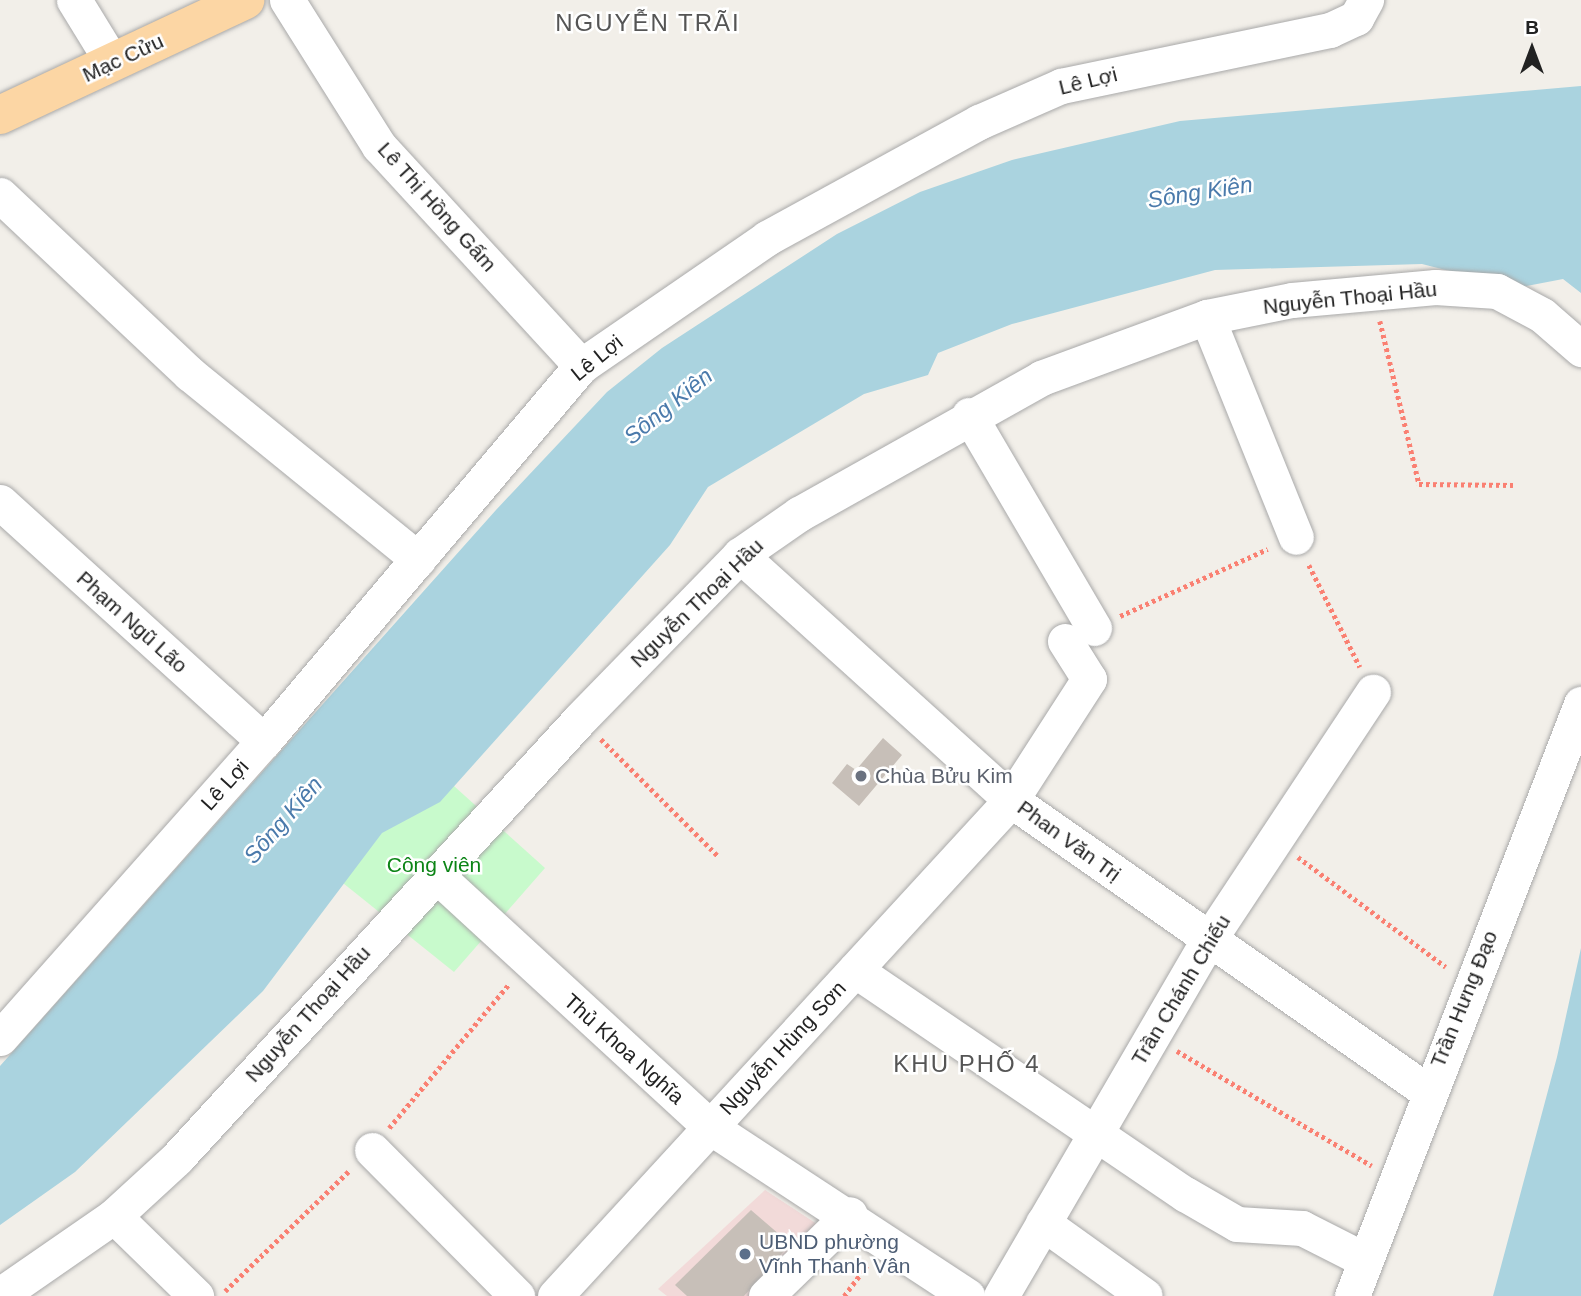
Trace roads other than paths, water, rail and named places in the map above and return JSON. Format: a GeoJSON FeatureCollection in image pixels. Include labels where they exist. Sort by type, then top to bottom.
{"type":"FeatureCollection","features":[{"type":"Feature","properties":{"kind":"main road","name":"Mạc Cửu"},"geometry":{"type":"LineString","coordinates":[[0,115],[245,0]]}},
{"type":"Feature","properties":{"kind":"street"},"geometry":{"type":"LineString","coordinates":[[74,0],[112,62]]}},
{"type":"Feature","properties":{"kind":"street","name":"Lê Thị Hồng Gấm"},"geometry":{"type":"LineString","coordinates":[[287,0],[379,146],[581,366]]}},
{"type":"Feature","properties":{"kind":"street","name":"Lê Lợi"},"geometry":{"type":"LineString","coordinates":[[0,1038],[264,741],[581,366],[767,238],[979,122],[1061,86],[1331,30],[1356,18],[1366,0]]}},
{"type":"Feature","properties":{"kind":"street"},"geometry":{"type":"LineString","coordinates":[[0,195],[190,374],[418,559]]}},
{"type":"Feature","properties":{"kind":"street","name":"Nguyễn Thoại Hầu"},"geometry":{"type":"LineString","coordinates":[[0,1296],[114,1216],[177,1158],[581,718],[740,555],[969,415],[1041,378],[1208,317],[1373,293],[1435,287],[1497,291],[1542,315],[1581,349]]}},
{"type":"Feature","properties":{"kind":"street"},"geometry":{"type":"LineString","coordinates":[[1208,317],[1296,537]]}},
{"type":"Feature","properties":{"kind":"street","name":"Nguyễn Hùng Sơn"},"geometry":{"type":"LineString","coordinates":[[563,1293],[710,1127],[1011,800],[1088,679],[1079,634],[969,415]]}},
{"type":"Feature","properties":{"kind":"street","name":"Phạm Ngũ Lão"},"geometry":{"type":"LineString","coordinates":[[0,502],[264,741]]}},
{"type":"Feature","properties":{"kind":"street","name":"Phan Văn Trị"},"geometry":{"type":"LineString","coordinates":[[740,555],[1011,800],[1208,941],[1427,1091]]}},
{"type":"Feature","properties":{"kind":"street","name":"Trần Chánh Chiếu"},"geometry":{"type":"LineString","coordinates":[[1001,1296],[1208,941],[1373,692]]}},
{"type":"Feature","properties":{"kind":"street","name":"Trần Hưng Đạo"},"geometry":{"type":"LineString","coordinates":[[1352,1296],[1363,1259],[1427,1091],[1581,704]]}},
{"type":"Feature","properties":{"kind":"street","name":"Thủ Khoa Nghĩa"},"geometry":{"type":"LineString","coordinates":[[436,875],[710,1127],[850,1214],[967,1296]]}},
{"type":"Feature","properties":{"kind":"street"},"geometry":{"type":"LineString","coordinates":[[855,970],[1098,1130],[1185,1194],[1237,1224],[1302,1228],[1363,1259]]}},
{"type":"Feature","properties":{"kind":"street"},"geometry":{"type":"LineString","coordinates":[[372,1150],[517,1296]]}},
{"type":"Feature","properties":{"kind":"street"},"geometry":{"type":"LineString","coordinates":[[766,1296],[850,1214]]}},
{"type":"Feature","properties":{"kind":"street"},"geometry":{"type":"LineString","coordinates":[[114,1216],[196,1296]]}},
{"type":"Feature","properties":{"kind":"street"},"geometry":{"type":"LineString","coordinates":[[1043,1223],[1145,1296]]}},
{"type":"Feature","properties":{"kind":"water","name":"Sông Kiên"},"geometry":{"type":"Polygon","coordinates":[[[1581,86],[1581,293],[1563,279],[1516,288],[1422,264],[1215,270],[1012,324],[938,353],[928,375],[864,394],[708,487],[670,545],[440,802],[382,833],[263,991],[75,1172],[0,1225],[0,1066],[496,510],[607,392],[662,348],[837,234],[920,192],[1012,160],[1180,121],[1581,86]]]}},
{"type":"Feature","properties":{"kind":"water"},"geometry":{"type":"Polygon","coordinates":[[[1581,948],[1581,1296],[1493,1296],[1557,1057],[1581,948]]]}},
{"type":"Feature","properties":{"kind":"place","name":"Chùa Bửu Kim"},"geometry":{"type":"Point","coordinates":[861,776]}},
{"type":"Feature","properties":{"kind":"place","name":"UBND phường Vĩnh Thanh Vân"},"geometry":{"type":"Point","coordinates":[745,1254]}},
{"type":"Feature","properties":{"kind":"district","name":"NGUYỄN TRÃI"},"geometry":{"type":"Point","coordinates":[648,23]}},
{"type":"Feature","properties":{"kind":"district","name":"KHU PHỐ 4"},"geometry":{"type":"Point","coordinates":[967,1064]}},
{"type":"Feature","properties":{"kind":"park label","name":"Công viên"},"geometry":{"type":"Point","coordinates":[434,865]}}]}
